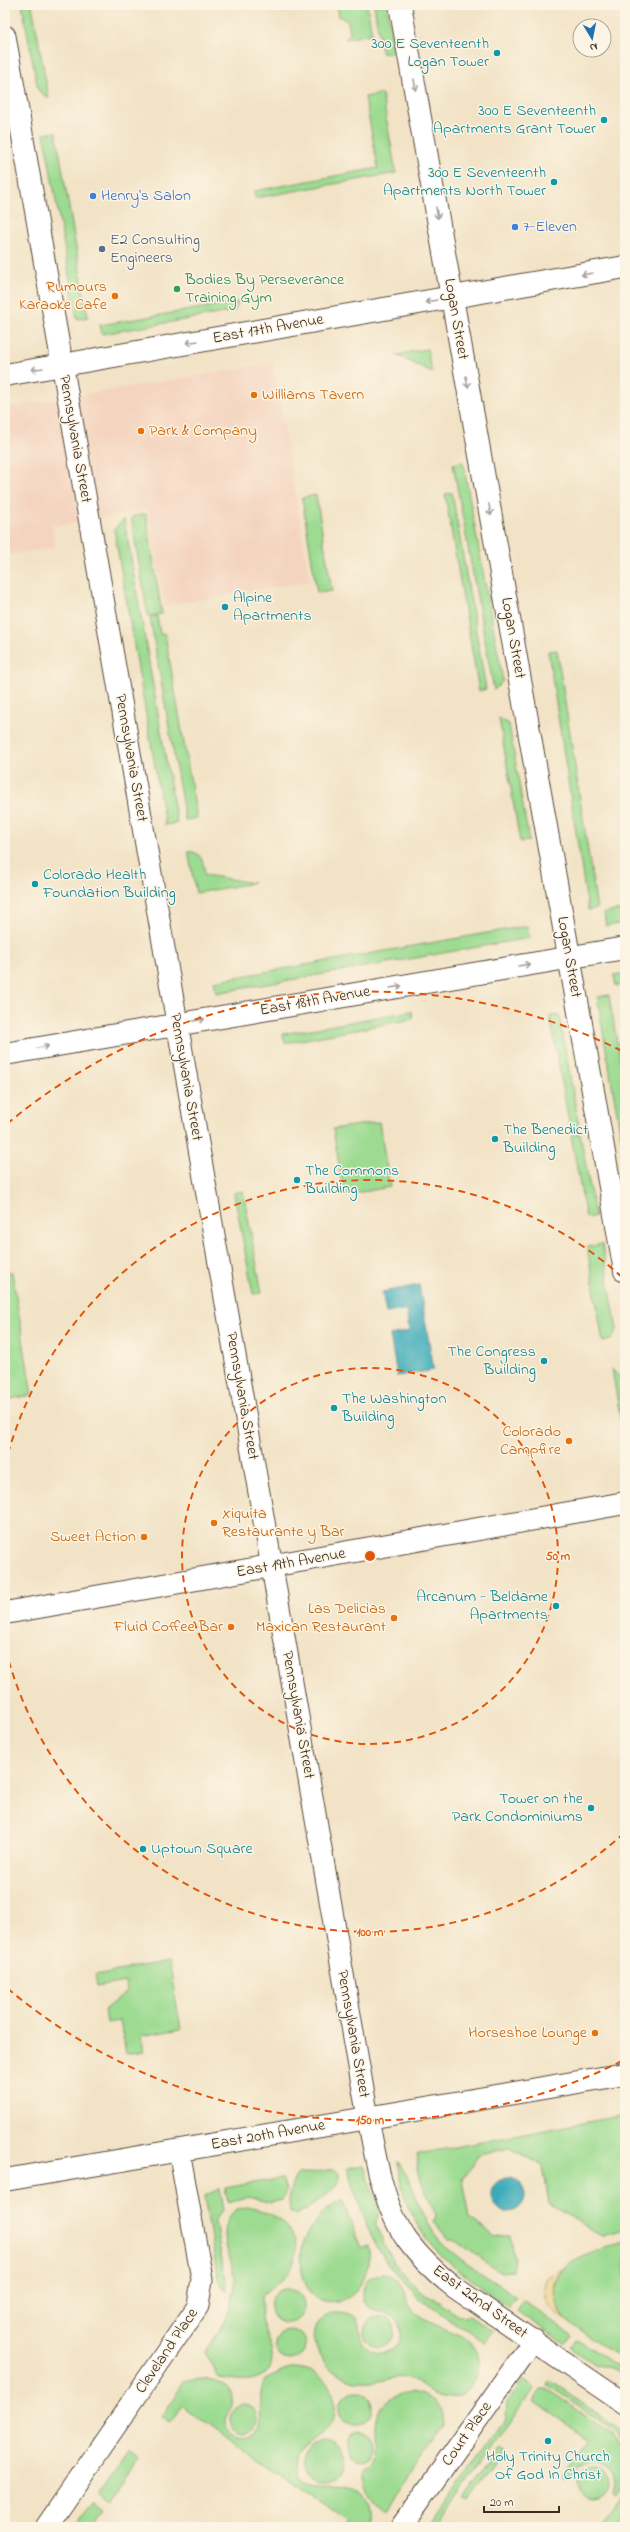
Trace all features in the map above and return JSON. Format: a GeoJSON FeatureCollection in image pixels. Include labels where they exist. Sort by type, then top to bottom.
{"type":"FeatureCollection","features":[{"type":"Feature","properties":{"kind":"main road","name":"Logan Street"},"geometry":{"type":"LineString","coordinates":[[400,5],[625,1272]]}},
{"type":"Feature","properties":{"kind":"main road","name":"East 17th Avenue"},"geometry":{"type":"LineString","coordinates":[[5,375],[625,268]]}},
{"type":"Feature","properties":{"kind":"main road","name":"East 18th Avenue"},"geometry":{"type":"LineString","coordinates":[[5,1054],[625,948]]}},
{"type":"Feature","properties":{"kind":"main road","name":"East 19th Avenue"},"geometry":{"type":"LineString","coordinates":[[5,1613],[625,1503]]}},
{"type":"Feature","properties":{"kind":"main road","name":"East 20th Avenue"},"geometry":{"type":"LineString","coordinates":[[5,2180],[625,2074]]}},
{"type":"Feature","properties":{"kind":"street","name":"Pennsylvania Street"},"geometry":{"type":"LineString","coordinates":[[5,36],[368,2118]]}},
{"type":"Feature","properties":{"kind":"street","name":"East 22nd Street"},"geometry":{"type":"LineString","coordinates":[[368,2118],[385,2194],[396,2221],[406,2239],[421,2258],[454,2287],[534,2340],[625,2404]]}},
{"type":"Feature","properties":{"kind":"street","name":"Cleveland Place"},"geometry":{"type":"LineString","coordinates":[[46,2527],[198,2306],[202,2280],[179,2150]]}},
{"type":"Feature","properties":{"kind":"street","name":"Court Place"},"geometry":{"type":"LineString","coordinates":[[401,2527],[534,2340]]}},
{"type":"Feature","properties":{"kind":"shaded area"},"geometry":{"type":"Polygon","coordinates":[[[273,363],[310,581],[164,606],[148,510],[52,526],[55,547],[5,556],[5,408],[273,363]]]}},
{"type":"Feature","properties":{"kind":"green space"},"geometry":{"type":"Polygon","coordinates":[[[22,5],[32,5],[49,99],[38,90],[22,5]]]}},
{"type":"Feature","properties":{"kind":"green space"},"geometry":{"type":"Polygon","coordinates":[[[337,5],[367,5],[372,34],[345,39],[350,33],[348,22],[339,16],[337,5]]]}},
{"type":"Feature","properties":{"kind":"green space"},"geometry":{"type":"Polygon","coordinates":[[[374,5],[386,5],[395,51],[382,54],[374,5]]]}},
{"type":"Feature","properties":{"kind":"green space"},"geometry":{"type":"Polygon","coordinates":[[[382,94],[396,173],[255,198],[254,191],[378,168],[365,97],[382,94]]]}},
{"type":"Feature","properties":{"kind":"green space"},"geometry":{"type":"Polygon","coordinates":[[[56,132],[88,317],[77,319],[44,134],[56,132]]]}},
{"type":"Feature","properties":{"kind":"green space"},"geometry":{"type":"Polygon","coordinates":[[[238,302],[235,311],[102,334],[100,325],[238,302]]]}},
{"type":"Feature","properties":{"kind":"green space"},"geometry":{"type":"Polygon","coordinates":[[[427,349],[432,372],[396,355],[427,349]]]}},
{"type":"Feature","properties":{"kind":"green space"},"geometry":{"type":"Polygon","coordinates":[[[463,462],[503,681],[494,690],[453,464],[463,462]]]}},
{"type":"Feature","properties":{"kind":"green space"},"geometry":{"type":"Polygon","coordinates":[[[452,493],[486,689],[479,691],[445,494],[452,493]]]}},
{"type":"Feature","properties":{"kind":"green space"},"geometry":{"type":"Polygon","coordinates":[[[316,495],[332,591],[317,593],[302,498],[316,495]]]}},
{"type":"Feature","properties":{"kind":"green space"},"geometry":{"type":"Polygon","coordinates":[[[146,514],[162,614],[148,616],[131,517],[146,514]]]}},
{"type":"Feature","properties":{"kind":"green space"},"geometry":{"type":"Polygon","coordinates":[[[124,519],[177,823],[165,825],[114,529],[124,519]]]}},
{"type":"Feature","properties":{"kind":"green space"},"geometry":{"type":"Polygon","coordinates":[[[157,616],[160,634],[165,634],[197,818],[185,820],[150,617],[157,616]]]}},
{"type":"Feature","properties":{"kind":"green space"},"geometry":{"type":"Polygon","coordinates":[[[557,650],[597,909],[588,910],[548,651],[557,650]]]}},
{"type":"Feature","properties":{"kind":"green space"},"geometry":{"type":"Polygon","coordinates":[[[499,718],[509,724],[529,841],[520,842],[499,718]]]}},
{"type":"Feature","properties":{"kind":"green space"},"geometry":{"type":"Polygon","coordinates":[[[188,851],[199,856],[203,862],[205,875],[253,883],[196,893],[188,851]]]}},
{"type":"Feature","properties":{"kind":"green space"},"geometry":{"type":"Polygon","coordinates":[[[625,909],[625,923],[606,926],[604,913],[625,909]]]}},
{"type":"Feature","properties":{"kind":"green space"},"geometry":{"type":"Polygon","coordinates":[[[527,926],[529,938],[216,993],[214,981],[527,926]]]}},
{"type":"Feature","properties":{"kind":"green space"},"geometry":{"type":"Polygon","coordinates":[[[625,973],[625,984],[616,986],[614,975],[625,973]]]}},
{"type":"Feature","properties":{"kind":"green space"},"geometry":{"type":"Polygon","coordinates":[[[609,995],[625,1088],[625,1160],[597,997],[609,995]]]}},
{"type":"Feature","properties":{"kind":"green space"},"geometry":{"type":"Polygon","coordinates":[[[412,1011],[413,1019],[285,1043],[283,1034],[412,1011]]]}},
{"type":"Feature","properties":{"kind":"green space"},"geometry":{"type":"Polygon","coordinates":[[[559,1015],[579,1126],[570,1128],[550,1016],[559,1015]]]}},
{"type":"Feature","properties":{"kind":"green space"},"geometry":{"type":"Polygon","coordinates":[[[379,1122],[390,1187],[344,1195],[333,1129],[379,1122]]]}},
{"type":"Feature","properties":{"kind":"green space"},"geometry":{"type":"Polygon","coordinates":[[[580,1133],[595,1216],[586,1218],[571,1135],[580,1133]]]}},
{"type":"Feature","properties":{"kind":"green space"},"geometry":{"type":"Polygon","coordinates":[[[243,1191],[262,1293],[253,1294],[234,1193],[243,1191]]]}},
{"type":"Feature","properties":{"kind":"green space"},"geometry":{"type":"Polygon","coordinates":[[[602,1244],[617,1330],[611,1340],[603,1342],[587,1247],[602,1244]]]}},
{"type":"Feature","properties":{"kind":"green space"},"geometry":{"type":"Polygon","coordinates":[[[12,1272],[32,1395],[5,1400],[5,1273],[12,1272]]]}},
{"type":"Feature","properties":{"kind":"green space"},"geometry":{"type":"Polygon","coordinates":[[[612,1369],[623,1380],[625,1390],[625,1446],[612,1369]]]}},
{"type":"Feature","properties":{"kind":"green space"},"geometry":{"type":"Polygon","coordinates":[[[169,1962],[181,2029],[141,2036],[144,2051],[126,2054],[120,2021],[107,2023],[105,2009],[126,1992],[125,1982],[97,1987],[95,1975],[169,1962]]]}},
{"type":"Feature","properties":{"kind":"green space"},"geometry":{"type":"Polygon","coordinates":[[[625,2115],[625,2230],[601,2236],[549,2204],[543,2166],[510,2148],[479,2154],[463,2180],[470,2218],[495,2238],[510,2235],[514,2256],[513,2271],[499,2272],[454,2239],[448,2239],[434,2222],[436,2215],[417,2171],[418,2154],[625,2115]]]}},
{"type":"Feature","properties":{"kind":"green space"},"geometry":{"type":"Polygon","coordinates":[[[398,2161],[408,2178],[424,2216],[434,2233],[462,2260],[517,2297],[510,2307],[462,2273],[434,2248],[413,2216],[405,2197],[400,2180],[398,2161]]]}},
{"type":"Feature","properties":{"kind":"green space"},"geometry":{"type":"Polygon","coordinates":[[[364,2165],[380,2212],[376,2226],[390,2257],[404,2276],[418,2288],[459,2316],[469,2315],[494,2331],[485,2343],[444,2316],[407,2286],[379,2251],[368,2228],[347,2168],[364,2165]]]}},
{"type":"Feature","properties":{"kind":"green space"},"geometry":{"type":"Polygon","coordinates":[[[333,2169],[339,2173],[335,2187],[330,2193],[296,2215],[290,2212],[289,2203],[291,2188],[298,2175],[333,2169]]]}},
{"type":"Feature","properties":{"kind":"green space"},"geometry":{"type":"Polygon","coordinates":[[[282,2178],[286,2191],[282,2200],[270,2203],[249,2196],[228,2203],[225,2188],[282,2178]]]}},
{"type":"Feature","properties":{"kind":"green space"},"geometry":{"type":"Polygon","coordinates":[[[220,2189],[224,2209],[215,2221],[227,2291],[218,2280],[204,2196],[220,2189]]]}},
{"type":"Feature","properties":{"kind":"green space"},"geometry":{"type":"Polygon","coordinates":[[[343,2199],[361,2248],[368,2245],[370,2256],[365,2277],[355,2292],[349,2297],[340,2301],[326,2302],[317,2298],[310,2292],[305,2282],[302,2272],[302,2250],[304,2240],[315,2221],[331,2206],[343,2199]]]}},
{"type":"Feature","properties":{"kind":"green space"},"geometry":{"type":"Polygon","coordinates":[[[246,2207],[268,2213],[286,2226],[292,2234],[296,2244],[296,2255],[292,2267],[286,2275],[263,2295],[262,2316],[272,2353],[271,2365],[267,2373],[261,2378],[235,2381],[218,2376],[205,2352],[219,2331],[230,2308],[234,2291],[233,2270],[225,2239],[225,2229],[229,2219],[236,2209],[246,2207]]]}},
{"type":"Feature","properties":{"kind":"green space"},"geometry":{"type":"Polygon","coordinates":[[[625,2242],[625,2360],[564,2319],[556,2304],[554,2288],[562,2270],[572,2262],[605,2247],[625,2242]]]}},
{"type":"Feature","properties":{"kind":"green space"},"geometry":{"type":"Polygon","coordinates":[[[383,2273],[396,2280],[410,2306],[420,2317],[428,2322],[458,2334],[473,2346],[478,2354],[478,2373],[475,2380],[465,2392],[451,2398],[443,2397],[431,2393],[408,2379],[400,2378],[374,2382],[355,2381],[337,2374],[329,2368],[323,2360],[318,2352],[315,2342],[315,2330],[323,2318],[332,2313],[340,2312],[355,2317],[358,2321],[361,2338],[367,2348],[379,2353],[396,2347],[401,2336],[401,2329],[398,2322],[370,2307],[364,2302],[362,2296],[367,2281],[374,2276],[383,2273]]]}},
{"type":"Feature","properties":{"kind":"green space"},"geometry":{"type":"Polygon","coordinates":[[[284,2289],[290,2289],[294,2290],[301,2296],[304,2306],[303,2313],[297,2320],[290,2323],[284,2323],[280,2322],[273,2316],[270,2309],[270,2303],[271,2299],[277,2292],[284,2289]]]}},
{"type":"Feature","properties":{"kind":"green space"},"geometry":{"type":"Polygon","coordinates":[[[524,2301],[572,2336],[565,2345],[517,2311],[524,2301]]]}},
{"type":"Feature","properties":{"kind":"green space"},"geometry":{"type":"Polygon","coordinates":[[[379,2317],[390,2321],[394,2332],[390,2343],[379,2347],[368,2343],[364,2332],[368,2321],[379,2317]]]}},
{"type":"Feature","properties":{"kind":"green space"},"geometry":{"type":"Polygon","coordinates":[[[290,2330],[301,2334],[305,2345],[301,2356],[290,2360],[279,2356],[275,2345],[279,2334],[290,2330]]]}},
{"type":"Feature","properties":{"kind":"green space"},"geometry":{"type":"Polygon","coordinates":[[[578,2339],[621,2369],[618,2372],[611,2367],[594,2365],[571,2348],[578,2339]]]}},
{"type":"Feature","properties":{"kind":"green space"},"geometry":{"type":"Polygon","coordinates":[[[291,2368],[307,2370],[321,2377],[331,2390],[335,2404],[334,2418],[330,2426],[296,2454],[294,2463],[296,2476],[303,2482],[313,2485],[339,2485],[352,2487],[362,2492],[369,2506],[369,2527],[345,2527],[348,2522],[182,2405],[171,2423],[162,2416],[184,2382],[198,2379],[214,2380],[227,2386],[231,2392],[231,2405],[225,2422],[229,2431],[235,2435],[243,2437],[251,2436],[257,2431],[261,2424],[261,2395],[264,2384],[273,2375],[291,2368]]]}},
{"type":"Feature","properties":{"kind":"green space"},"geometry":{"type":"Polygon","coordinates":[[[523,2380],[535,2388],[437,2527],[430,2527],[506,2419],[507,2403],[523,2380]]]}},
{"type":"Feature","properties":{"kind":"green space"},"geometry":{"type":"Polygon","coordinates":[[[550,2380],[625,2434],[625,2445],[613,2430],[548,2385],[550,2380]]]}},
{"type":"Feature","properties":{"kind":"green space"},"geometry":{"type":"Polygon","coordinates":[[[541,2389],[547,2389],[611,2433],[625,2451],[625,2481],[617,2494],[614,2492],[616,2481],[613,2473],[609,2466],[602,2462],[585,2464],[578,2470],[572,2480],[561,2481],[590,2440],[534,2401],[541,2389]]]}},
{"type":"Feature","properties":{"kind":"green space"},"geometry":{"type":"Polygon","coordinates":[[[356,2391],[368,2396],[373,2408],[368,2420],[356,2425],[344,2420],[339,2408],[344,2396],[356,2391]]]}},
{"type":"Feature","properties":{"kind":"green space"},"geometry":{"type":"Polygon","coordinates":[[[410,2392],[423,2395],[433,2402],[441,2411],[445,2424],[384,2510],[371,2498],[368,2493],[363,2482],[362,2470],[375,2457],[377,2451],[375,2422],[380,2409],[396,2396],[410,2392]]]}},
{"type":"Feature","properties":{"kind":"green space"},"geometry":{"type":"Polygon","coordinates":[[[244,2405],[254,2409],[258,2419],[254,2429],[244,2433],[234,2429],[230,2419],[234,2409],[244,2405]]]}},
{"type":"Feature","properties":{"kind":"green space"},"geometry":{"type":"Polygon","coordinates":[[[360,2432],[370,2436],[374,2446],[370,2456],[360,2460],[350,2456],[346,2446],[350,2436],[360,2432]]]}},
{"type":"Feature","properties":{"kind":"green space"},"geometry":{"type":"Polygon","coordinates":[[[318,2442],[326,2442],[333,2445],[339,2451],[342,2462],[339,2473],[333,2479],[326,2482],[318,2482],[311,2479],[305,2473],[302,2466],[302,2458],[305,2451],[311,2445],[318,2442]]]}},
{"type":"Feature","properties":{"kind":"green space"},"geometry":{"type":"Polygon","coordinates":[[[500,2449],[504,2452],[468,2502],[464,2500],[500,2449]]]}},
{"type":"Feature","properties":{"kind":"green space"},"geometry":{"type":"Polygon","coordinates":[[[128,2451],[139,2458],[108,2502],[97,2494],[128,2451]]]}},
{"type":"Feature","properties":{"kind":"green space"},"geometry":{"type":"Polygon","coordinates":[[[591,2467],[597,2467],[607,2474],[610,2483],[609,2489],[603,2496],[597,2499],[591,2499],[581,2492],[578,2486],[578,2480],[585,2470],[591,2467]]]}},
{"type":"Feature","properties":{"kind":"green space"},"geometry":{"type":"Polygon","coordinates":[[[625,2492],[625,2508],[612,2527],[600,2527],[625,2492]]]}},
{"type":"Feature","properties":{"kind":"green space"},"geometry":{"type":"Polygon","coordinates":[[[92,2503],[102,2510],[91,2527],[75,2527],[92,2503]]]}},
{"type":"Feature","properties":{"kind":"sand"},"geometry":{"type":"Polygon","coordinates":[[[565,2268],[556,2279],[554,2292],[560,2313],[564,2319],[549,2306],[545,2296],[545,2291],[548,2277],[565,2268]]]}},
{"type":"Feature","properties":{"kind":"water"},"geometry":{"type":"Polygon","coordinates":[[[419,1285],[434,1370],[397,1376],[390,1335],[409,1331],[406,1310],[386,1313],[382,1292],[419,1285]]]}},
{"type":"Feature","properties":{"kind":"water"},"geometry":{"type":"Polygon","coordinates":[[[505,2178],[511,2178],[515,2179],[522,2185],[525,2195],[524,2202],[518,2209],[511,2212],[505,2212],[501,2211],[494,2205],[491,2198],[491,2192],[492,2188],[498,2181],[505,2178]]]}},
{"type":"Feature","properties":{"kind":"place","name":"300 E Seventeenth Logan Tower"},"geometry":{"type":"Point","coordinates":[497,53]}},
{"type":"Feature","properties":{"kind":"place","name":"300 E Seventeenth Apartments Grant Tower"},"geometry":{"type":"Point","coordinates":[604,120]}},
{"type":"Feature","properties":{"kind":"place","name":"300 E Seventeenth Apartments North Tower"},"geometry":{"type":"Point","coordinates":[554,182]}},
{"type":"Feature","properties":{"kind":"place","name":"Henry's Salon"},"geometry":{"type":"Point","coordinates":[93,196]}},
{"type":"Feature","properties":{"kind":"place","name":"7-Eleven"},"geometry":{"type":"Point","coordinates":[515,227]}},
{"type":"Feature","properties":{"kind":"place","name":"E2 Consulting Engineers"},"geometry":{"type":"Point","coordinates":[102,249]}},
{"type":"Feature","properties":{"kind":"place","name":"Bodies By Perseverance Training Gym"},"geometry":{"type":"Point","coordinates":[177,289]}},
{"type":"Feature","properties":{"kind":"place","name":"Rumours Karaoke Cafe"},"geometry":{"type":"Point","coordinates":[115,296]}},
{"type":"Feature","properties":{"kind":"place","name":"Williams Tavern"},"geometry":{"type":"Point","coordinates":[254,395]}},
{"type":"Feature","properties":{"kind":"place","name":"Park & Company"},"geometry":{"type":"Point","coordinates":[141,431]}},
{"type":"Feature","properties":{"kind":"place","name":"Alpine Apartments"},"geometry":{"type":"Point","coordinates":[225,607]}},
{"type":"Feature","properties":{"kind":"place","name":"Colorado Health Foundation Building"},"geometry":{"type":"Point","coordinates":[35,884]}},
{"type":"Feature","properties":{"kind":"place","name":"The Benedict Building"},"geometry":{"type":"Point","coordinates":[495,1139]}},
{"type":"Feature","properties":{"kind":"place","name":"The Commons Building"},"geometry":{"type":"Point","coordinates":[297,1180]}},
{"type":"Feature","properties":{"kind":"place","name":"The Congress Building"},"geometry":{"type":"Point","coordinates":[544,1361]}},
{"type":"Feature","properties":{"kind":"place","name":"The Washington Building"},"geometry":{"type":"Point","coordinates":[334,1408]}},
{"type":"Feature","properties":{"kind":"place","name":"Colorado Campfire"},"geometry":{"type":"Point","coordinates":[569,1441]}},
{"type":"Feature","properties":{"kind":"place","name":"Xiquita Restaurante y Bar"},"geometry":{"type":"Point","coordinates":[214,1523]}},
{"type":"Feature","properties":{"kind":"place","name":"Sweet Action"},"geometry":{"type":"Point","coordinates":[144,1537]}},
{"type":"Feature","properties":{"kind":"place","name":"Arcanum - Beldame Apartments"},"geometry":{"type":"Point","coordinates":[556,1606]}},
{"type":"Feature","properties":{"kind":"place","name":"Las Delicias Maxican Restaurant"},"geometry":{"type":"Point","coordinates":[394,1618]}},
{"type":"Feature","properties":{"kind":"place","name":"Fluid Coffee Bar"},"geometry":{"type":"Point","coordinates":[231,1627]}},
{"type":"Feature","properties":{"kind":"place","name":"Tower on the Park Condominiums"},"geometry":{"type":"Point","coordinates":[591,1808]}},
{"type":"Feature","properties":{"kind":"place","name":"Uptown Square"},"geometry":{"type":"Point","coordinates":[143,1849]}},
{"type":"Feature","properties":{"kind":"place","name":"Horseshoe Lounge"},"geometry":{"type":"Point","coordinates":[595,2033]}},
{"type":"Feature","properties":{"kind":"place","name":"Holy Trinity Church Of God In Christ"},"geometry":{"type":"Point","coordinates":[548,2441]}}]}
